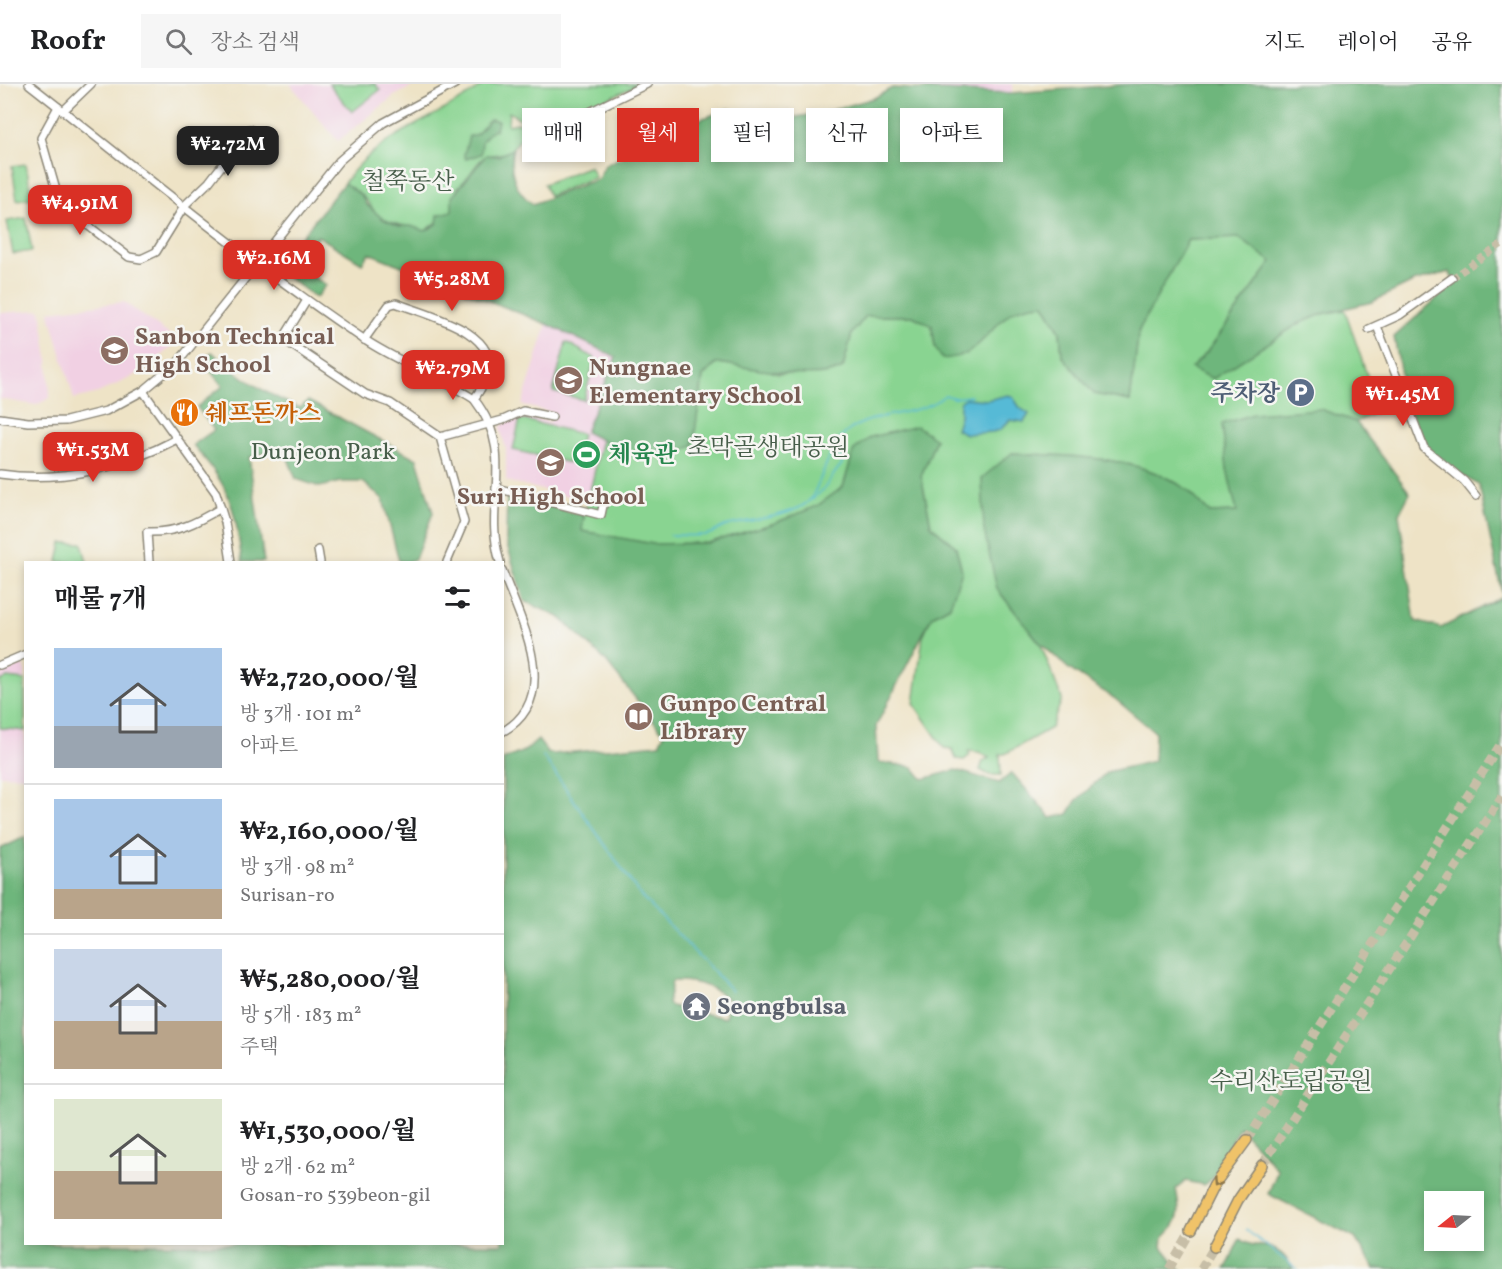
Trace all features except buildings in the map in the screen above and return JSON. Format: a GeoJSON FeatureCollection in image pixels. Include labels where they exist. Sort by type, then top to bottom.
{"type":"FeatureCollection","features":[{"type":"Feature","properties":{"kind":"highway"},"geometry":{"type":"LineString","coordinates":[[1191,1231],[1214,1185],[1247,1140]]}},
{"type":"Feature","properties":{"kind":"highway"},"geometry":{"type":"LineString","coordinates":[[1214,1247],[1238,1200],[1262,1165]]}},
{"type":"Feature","properties":{"kind":"street"},"geometry":{"type":"LineString","coordinates":[[29,84],[256,264],[364,340],[474,399],[490,423],[498,455],[494,540],[500,561]]}},
{"type":"Feature","properties":{"kind":"street"},"geometry":{"type":"LineString","coordinates":[[91,84],[61,109],[41,138],[60,204],[129,258],[141,259],[152,255],[159,248],[184,205],[209,182],[250,129]]}},
{"type":"Feature","properties":{"kind":"street"},"geometry":{"type":"LineString","coordinates":[[0,418],[28,422],[66,422],[106,411],[142,391],[179,361],[339,161],[383,123],[454,84]]}},
{"type":"Feature","properties":{"kind":"street"},"geometry":{"type":"LineString","coordinates":[[598,108],[647,84]]}},
{"type":"Feature","properties":{"kind":"street"},"geometry":{"type":"LineString","coordinates":[[1369,329],[1400,315],[1452,278]]}},
{"type":"Feature","properties":{"kind":"street"},"geometry":{"type":"LineString","coordinates":[[307,300],[283,339],[365,394],[390,403],[440,437],[464,522],[447,561]]}},
{"type":"Feature","properties":{"kind":"street"},"geometry":{"type":"LineString","coordinates":[[364,340],[389,305],[396,303],[471,333],[483,344],[489,360],[488,374],[474,399]]}},
{"type":"Feature","properties":{"kind":"street"},"geometry":{"type":"LineString","coordinates":[[1377,327],[1424,448],[1464,481],[1476,496]]}},
{"type":"Feature","properties":{"kind":"street"},"geometry":{"type":"LineString","coordinates":[[142,391],[207,479],[222,507],[231,561]]}},
{"type":"Feature","properties":{"kind":"street"},"geometry":{"type":"LineString","coordinates":[[440,437],[523,411],[552,417]]}},
{"type":"Feature","properties":{"kind":"street"},"geometry":{"type":"LineString","coordinates":[[0,474],[44,476],[98,470],[142,455],[177,438]]}},
{"type":"Feature","properties":{"kind":"street"},"geometry":{"type":"LineString","coordinates":[[496,488],[601,515],[604,501]]}},
{"type":"Feature","properties":{"kind":"street"},"geometry":{"type":"LineString","coordinates":[[149,561],[147,532],[169,532],[182,529],[222,507]]}},
{"type":"Feature","properties":{"kind":"street"},"geometry":{"type":"LineString","coordinates":[[318,550],[321,561]]}},
{"type":"Feature","properties":{"kind":"street"},"geometry":{"type":"LineString","coordinates":[[504,576],[534,653],[534,681],[523,714],[504,730]]}},
{"type":"Feature","properties":{"kind":"street"},"geometry":{"type":"LineString","coordinates":[[504,597],[511,595]]}},
{"type":"Feature","properties":{"kind":"street"},"geometry":{"type":"LineString","coordinates":[[0,665],[24,655]]}},
{"type":"Feature","properties":{"kind":"shaded area"},"geometry":{"type":"Polygon","coordinates":[[[290,84],[417,84],[394,96],[338,141],[290,84]]]}},
{"type":"Feature","properties":{"kind":"shaded area"},"geometry":{"type":"Polygon","coordinates":[[[930,84],[1012,84],[1012,93],[930,89],[930,84]]]}},
{"type":"Feature","properties":{"kind":"shaded area","name":"Sanbon Technical High School"},"geometry":{"type":"Polygon","coordinates":[[[124,302],[177,340],[158,359],[130,378],[98,393],[74,399],[49,311],[124,302]]]}},
{"type":"Feature","properties":{"kind":"shaded area"},"geometry":{"type":"Polygon","coordinates":[[[41,310],[48,359],[50,398],[36,405],[0,399],[0,313],[41,310]]]}},
{"type":"Feature","properties":{"kind":"shaded area"},"geometry":{"type":"Polygon","coordinates":[[[547,324],[616,357],[585,431],[602,439],[587,501],[506,481],[506,449],[500,428],[503,424],[522,415],[550,422],[553,413],[522,405],[547,324]]]}},
{"type":"Feature","properties":{"kind":"shaded area"},"geometry":{"type":"Polygon","coordinates":[[[24,666],[24,776],[0,775],[0,675],[24,666]]]}},
{"type":"Feature","properties":{"kind":"green space"},"geometry":{"type":"Polygon","coordinates":[[[329,84],[375,84],[380,90],[352,112],[329,84]]]}},
{"type":"Feature","properties":{"kind":"green space","name":"철쭉동산"},"geometry":{"type":"Polygon","coordinates":[[[484,84],[639,84],[588,108],[522,108],[522,119],[520,119],[509,112],[508,125],[522,122],[522,138],[507,152],[483,158],[458,187],[452,211],[425,231],[383,219],[376,214],[363,197],[344,183],[359,165],[393,138],[466,97],[484,84]]]}},
{"type":"Feature","properties":{"kind":"green space"},"geometry":{"type":"Polygon","coordinates":[[[1134,84],[1502,84],[1502,594],[1479,485],[1447,467],[1423,441],[1409,408],[1394,337],[1455,282],[1449,272],[1413,282],[1372,302],[1322,314],[1298,324],[1213,379],[1191,368],[1207,352],[1272,262],[1239,238],[1188,240],[1139,330],[1130,401],[1094,394],[1062,356],[1060,331],[1044,304],[1029,305],[1018,309],[1002,320],[969,352],[942,359],[935,347],[932,326],[913,316],[866,316],[852,333],[843,368],[831,373],[800,375],[717,363],[703,376],[693,446],[674,454],[627,453],[585,432],[616,357],[547,324],[369,253],[362,263],[318,236],[295,265],[326,285],[316,298],[283,273],[280,264],[344,183],[362,196],[366,204],[383,219],[399,226],[411,226],[425,231],[437,224],[438,215],[452,211],[452,197],[486,155],[498,156],[513,149],[511,165],[514,180],[517,187],[533,204],[598,179],[605,165],[617,159],[617,162],[699,162],[699,120],[711,115],[711,162],[794,162],[794,117],[806,116],[806,162],[888,162],[888,108],[840,108],[874,98],[892,88],[1012,93],[1134,84]]]}},
{"type":"Feature","properties":{"kind":"green space"},"geometry":{"type":"Polygon","coordinates":[[[491,119],[498,121],[496,130],[492,130],[482,141],[481,154],[466,159],[464,155],[469,136],[477,134],[491,119]]]}},
{"type":"Feature","properties":{"kind":"green space"},"geometry":{"type":"Polygon","coordinates":[[[26,164],[32,198],[17,200],[12,166],[26,164]]]}},
{"type":"Feature","properties":{"kind":"green space"},"geometry":{"type":"Polygon","coordinates":[[[590,166],[595,177],[549,196],[544,184],[590,166]]]}},
{"type":"Feature","properties":{"kind":"green space"},"geometry":{"type":"Polygon","coordinates":[[[26,218],[32,251],[13,254],[7,221],[26,218]]]}},
{"type":"Feature","properties":{"kind":"green space","name":"초막골생태공원"},"geometry":{"type":"Polygon","coordinates":[[[1239,238],[1272,262],[1207,352],[1192,369],[1322,314],[1345,310],[1379,411],[1356,422],[1345,418],[1227,469],[1238,512],[1210,513],[1183,487],[1143,468],[1100,459],[1012,453],[997,589],[1040,643],[1062,699],[1051,728],[1005,754],[1000,754],[1001,775],[989,775],[980,770],[983,761],[989,758],[979,752],[968,751],[970,755],[964,760],[956,759],[952,749],[944,748],[914,704],[923,636],[932,616],[950,606],[956,547],[931,525],[921,476],[936,439],[854,450],[843,487],[817,506],[775,523],[708,543],[653,544],[581,531],[602,439],[627,453],[674,454],[699,408],[703,376],[718,363],[765,369],[778,374],[843,368],[852,333],[866,316],[913,316],[932,326],[935,347],[967,354],[1010,312],[1024,304],[1044,304],[1060,331],[1062,356],[1130,401],[1139,330],[1188,240],[1239,238]]]}},
{"type":"Feature","properties":{"kind":"green space"},"geometry":{"type":"Polygon","coordinates":[[[566,342],[595,358],[584,400],[553,392],[566,342]]]}},
{"type":"Feature","properties":{"kind":"green space","name":"Dunjeon Park"},"geometry":{"type":"Polygon","coordinates":[[[212,352],[243,377],[275,397],[300,408],[308,401],[417,459],[433,513],[415,559],[399,561],[383,499],[363,482],[340,482],[320,487],[296,479],[284,448],[249,457],[264,561],[242,561],[233,512],[224,486],[193,445],[214,430],[197,407],[223,386],[202,361],[212,352]]]}},
{"type":"Feature","properties":{"kind":"green space","name":"수리산도립공원"},"geometry":{"type":"Polygon","coordinates":[[[1320,409],[1356,422],[1410,493],[1399,514],[1415,621],[1441,628],[1502,597],[1502,1269],[1375,1269],[1355,1238],[1268,1194],[1278,1170],[1239,1127],[1213,1178],[1204,1185],[1186,1181],[1176,1189],[1179,1204],[1178,1216],[1173,1227],[1163,1238],[1162,1247],[1180,1269],[0,1269],[0,849],[24,837],[24,1245],[504,1245],[504,760],[526,750],[538,740],[548,753],[553,754],[659,744],[664,734],[605,660],[559,617],[524,601],[506,541],[507,496],[584,515],[582,531],[653,544],[708,543],[775,523],[817,506],[843,487],[854,450],[871,437],[917,426],[936,439],[921,476],[931,525],[956,547],[962,571],[950,606],[932,616],[876,726],[878,762],[913,767],[923,779],[956,770],[999,783],[1012,773],[1051,818],[1068,814],[1076,801],[1107,772],[1154,761],[1155,732],[1114,698],[1069,669],[1040,643],[997,589],[984,530],[982,478],[1012,453],[1100,459],[1143,468],[1164,476],[1187,490],[1210,513],[1237,512],[1227,469],[1222,424],[1253,414],[1320,409]],[[672,981],[668,1004],[725,1018],[729,1000],[703,984],[672,981]]]}},
{"type":"Feature","properties":{"kind":"green space"},"geometry":{"type":"Polygon","coordinates":[[[520,419],[582,434],[575,464],[513,450],[520,419]]]}},
{"type":"Feature","properties":{"kind":"green space"},"geometry":{"type":"Polygon","coordinates":[[[62,543],[82,543],[87,561],[58,561],[62,543]]]}},
{"type":"Feature","properties":{"kind":"green space"},"geometry":{"type":"Polygon","coordinates":[[[7,678],[24,680],[24,731],[0,728],[0,681],[7,678]]]}},
{"type":"Feature","properties":{"kind":"green space"},"geometry":{"type":"Polygon","coordinates":[[[1240,1239],[1252,1245],[1273,1248],[1280,1252],[1293,1269],[1225,1269],[1240,1239]]]}},
{"type":"Feature","properties":{"kind":"water"},"geometry":{"type":"Polygon","coordinates":[[[1008,395],[1013,397],[1020,408],[1029,414],[1024,422],[1010,420],[1000,430],[992,432],[966,434],[956,429],[960,416],[960,402],[965,398],[987,400],[1008,395]]]}},
{"type":"Feature","properties":{"kind":"waterway"},"geometry":{"type":"LineString","coordinates":[[669,535],[708,534],[726,526],[797,509],[812,497],[835,446],[847,432],[871,420],[922,408],[945,395],[954,398],[971,396]]}},
{"type":"Feature","properties":{"kind":"waterway"},"geometry":{"type":"LineString","coordinates":[[812,499],[842,464],[838,448]]}},
{"type":"Feature","properties":{"kind":"waterway"},"geometry":{"type":"LineString","coordinates":[[543,756],[640,895],[732,991]]}},
{"type":"Feature","properties":{"kind":"waterway"},"geometry":{"type":"LineString","coordinates":[[1246,1230],[1297,1269]]}},
{"type":"Feature","properties":{"kind":"tunnel"},"geometry":{"type":"LineString","coordinates":[[1452,278],[1502,244]]}},
{"type":"Feature","properties":{"kind":"tunnel"},"geometry":{"type":"LineString","coordinates":[[1247,1140],[1502,742]]}},
{"type":"Feature","properties":{"kind":"tunnel"},"geometry":{"type":"LineString","coordinates":[[1262,1165],[1502,796]]}},
{"type":"Feature","properties":{"kind":"tunnel"},"geometry":{"type":"LineString","coordinates":[[1169,1269],[1191,1231]]}},
{"type":"Feature","properties":{"kind":"tunnel"},"geometry":{"type":"LineString","coordinates":[[1201,1269],[1214,1247]]}},
{"type":"Feature","properties":{"kind":"place","name":"Sanbon Technical High School"},"geometry":{"type":"Point","coordinates":[114,350]}},
{"type":"Feature","properties":{"kind":"place","name":"Nungnae Elementary School"},"geometry":{"type":"Point","coordinates":[568,381]}},
{"type":"Feature","properties":{"kind":"place","name":"주차장"},"geometry":{"type":"Point","coordinates":[1301,393]}},
{"type":"Feature","properties":{"kind":"place","name":"쉐프돈까스"},"geometry":{"type":"Point","coordinates":[184,413]}},
{"type":"Feature","properties":{"kind":"place","name":"체육관"},"geometry":{"type":"Point","coordinates":[587,454]}},
{"type":"Feature","properties":{"kind":"place","name":"Suri High School"},"geometry":{"type":"Point","coordinates":[551,463]}},
{"type":"Feature","properties":{"kind":"place","name":"Gunpo Central Library"},"geometry":{"type":"Point","coordinates":[639,717]}},
{"type":"Feature","properties":{"kind":"place","name":"Seongbulsa"},"geometry":{"type":"Point","coordinates":[696,1006]}}]}
